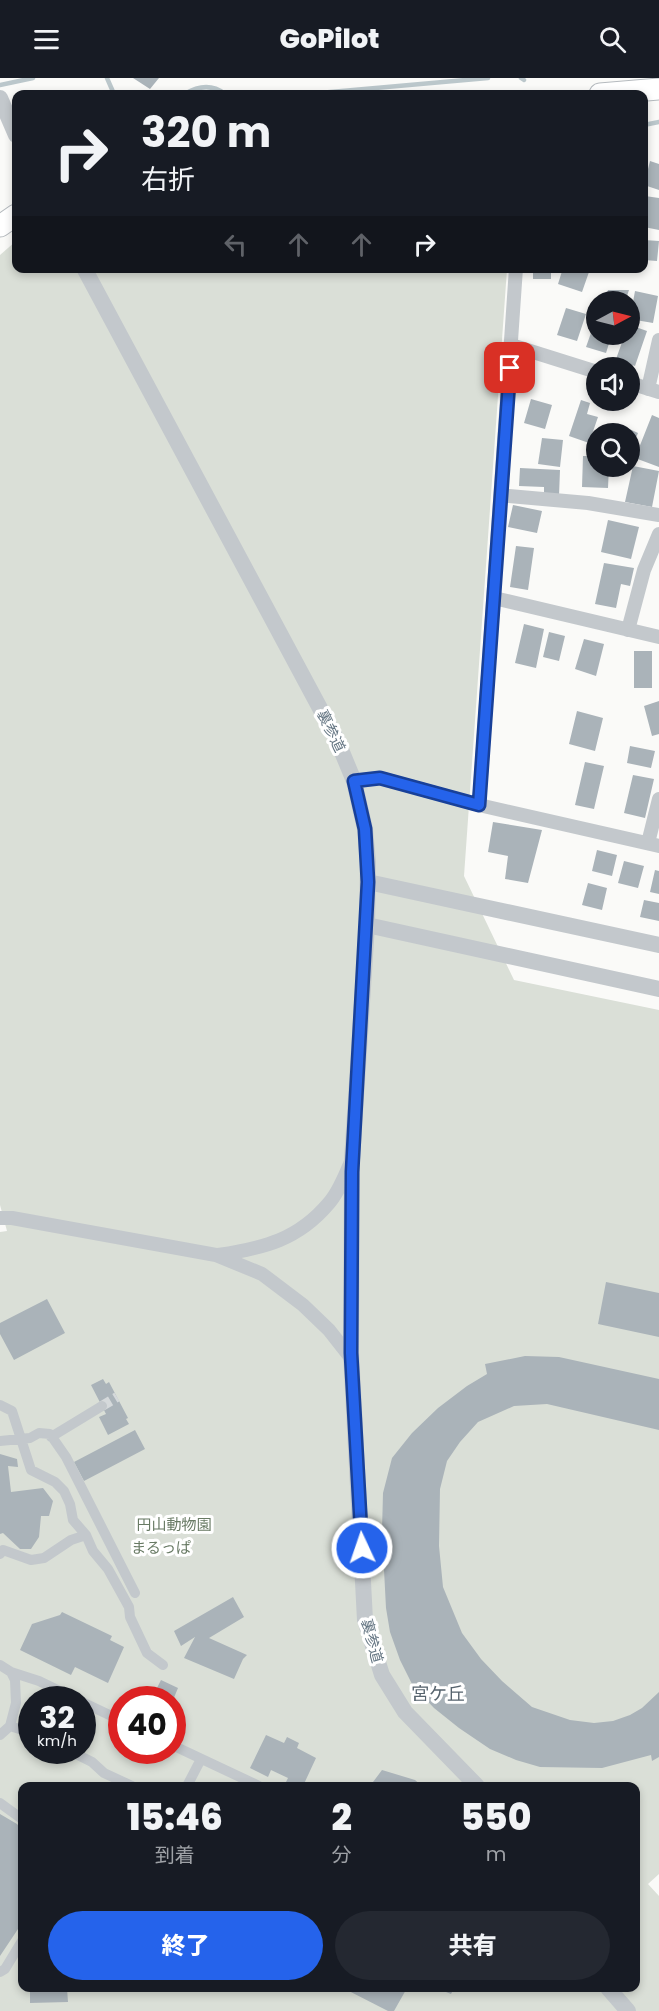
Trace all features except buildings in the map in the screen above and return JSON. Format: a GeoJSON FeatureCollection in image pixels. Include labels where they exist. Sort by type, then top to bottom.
{"type":"FeatureCollection","features":[{"type":"Feature","properties":{"kind":"street"},"geometry":{"type":"LineString","coordinates":[[7,105],[12,122]]}},
{"type":"Feature","properties":{"kind":"street","name":"裏参道"},"geometry":{"type":"LineString","coordinates":[[87,273],[337,740],[354,781],[365,829],[368,882],[352,1160],[351,1358],[365,1620],[382,1675],[405,1712],[473,1782]]}},
{"type":"Feature","properties":{"kind":"street"},"geometry":{"type":"LineString","coordinates":[[479,805],[516,273]]}},
{"type":"Feature","properties":{"kind":"street"},"geometry":{"type":"LineString","coordinates":[[653,390],[659,340]]}},
{"type":"Feature","properties":{"kind":"street"},"geometry":{"type":"LineString","coordinates":[[511,345],[586,369]]}},
{"type":"Feature","properties":{"kind":"street"},"geometry":{"type":"LineString","coordinates":[[509,496],[588,503],[659,516]]}},
{"type":"Feature","properties":{"kind":"street"},"geometry":{"type":"LineString","coordinates":[[628,630],[644,570],[659,534]]}},
{"type":"Feature","properties":{"kind":"street"},"geometry":{"type":"LineString","coordinates":[[494,598],[659,637]]}},
{"type":"Feature","properties":{"kind":"street"},"geometry":{"type":"LineString","coordinates":[[354,781],[380,778],[479,805],[654,845],[659,799]]}},
{"type":"Feature","properties":{"kind":"street"},"geometry":{"type":"LineString","coordinates":[[368,882],[659,945]]}},
{"type":"Feature","properties":{"kind":"street"},"geometry":{"type":"LineString","coordinates":[[367,925],[659,989]]}},
{"type":"Feature","properties":{"kind":"street"},"geometry":{"type":"LineString","coordinates":[[216,1255],[253,1250],[280,1242],[308,1225],[331,1202],[352,1160]]}},
{"type":"Feature","properties":{"kind":"street"},"geometry":{"type":"LineString","coordinates":[[0,1218],[12,1218],[216,1255],[262,1274],[303,1305],[329,1330],[351,1358]]}},
{"type":"Feature","properties":{"kind":"street"},"geometry":{"type":"LineString","coordinates":[[0,1405],[12,1411],[31,1470],[55,1482],[63,1491],[70,1504],[73,1520],[86,1535],[93,1551],[108,1569],[129,1607],[130,1617],[147,1653],[163,1665]]}},
{"type":"Feature","properties":{"kind":"street"},"geometry":{"type":"LineString","coordinates":[[51,1437],[102,1406]]}},
{"type":"Feature","properties":{"kind":"street"},"geometry":{"type":"LineString","coordinates":[[0,1441],[30,1438],[39,1433],[50,1434],[66,1457],[135,1593]]}},
{"type":"Feature","properties":{"kind":"street"},"geometry":{"type":"LineString","coordinates":[[0,1554],[3,1550],[32,1560],[44,1558],[70,1540],[86,1535]]}},
{"type":"Feature","properties":{"kind":"street"},"geometry":{"type":"LineString","coordinates":[[0,1665],[11,1672],[49,1686]]}},
{"type":"Feature","properties":{"kind":"street"},"geometry":{"type":"LineString","coordinates":[[0,1736],[10,1726],[16,1703],[15,1680],[11,1672]]}},
{"type":"Feature","properties":{"kind":"street"},"geometry":{"type":"LineString","coordinates":[[10,1726],[18,1729]]}},
{"type":"Feature","properties":{"kind":"street"},"geometry":{"type":"LineString","coordinates":[[186,1752],[250,1782]]}},
{"type":"Feature","properties":{"kind":"street"},"geometry":{"type":"LineString","coordinates":[[189,1782],[201,1759]]}},
{"type":"Feature","properties":{"kind":"street"},"geometry":{"type":"LineString","coordinates":[[94,1764],[104,1773],[123,1782]]}},
{"type":"Feature","properties":{"kind":"street"},"geometry":{"type":"LineString","coordinates":[[0,1803],[18,1816]]}},
{"type":"Feature","properties":{"kind":"street"},"geometry":{"type":"LineString","coordinates":[[0,1972],[5,1969],[18,1948]]}},
{"type":"Feature","properties":{"kind":"street"},"geometry":{"type":"LineString","coordinates":[[611,1992],[628,2011]]}},
{"type":"Feature","properties":{"kind":"green space"},"geometry":{"type":"Polygon","coordinates":[[[12,244],[12,273],[507,273],[464,876],[514,980],[659,1010],[659,1874],[648,1884],[659,1896],[659,2011],[0,2011],[0,1232],[7,1231],[0,1205],[0,255],[12,244]]]}},
{"type":"Feature","properties":{"kind":"waterway"},"geometry":{"type":"LineString","coordinates":[[0,85],[33,78]]}},
{"type":"Feature","properties":{"kind":"waterway"},"geometry":{"type":"LineString","coordinates":[[107,78],[112,90]]}},
{"type":"Feature","properties":{"kind":"waterway"},"geometry":{"type":"LineString","coordinates":[[353,90],[488,78]]}},
{"type":"Feature","properties":{"kind":"waterway"},"geometry":{"type":"LineString","coordinates":[[193,90],[205,87],[218,90]]}},
{"type":"Feature","properties":{"kind":"waterway"},"geometry":{"type":"LineString","coordinates":[[648,124],[659,122]]}},
{"type":"Feature","properties":{"kind":"tunnel"},"geometry":{"type":"LineString","coordinates":[[102,1406],[117,1397]]}},
{"type":"Feature","properties":{"kind":"district","name":"宮ケ丘"},"geometry":{"type":"Point","coordinates":[438,1694]}},
{"type":"Feature","properties":{"kind":"route"},"geometry":{"type":"LineString","coordinates":[[362,1548],[351,1353],[352,1160],[366,947],[368,862],[365,829],[354,781],[380,778],[479,805],[510,368]]}},
{"type":"Feature","properties":{"kind":"park label","name":"円山動物園"},"geometry":{"type":"Point","coordinates":[174,1525]}},
{"type":"Feature","properties":{"kind":"park label","name":"まるっぱ"},"geometry":{"type":"Point","coordinates":[161,1548]}}]}
